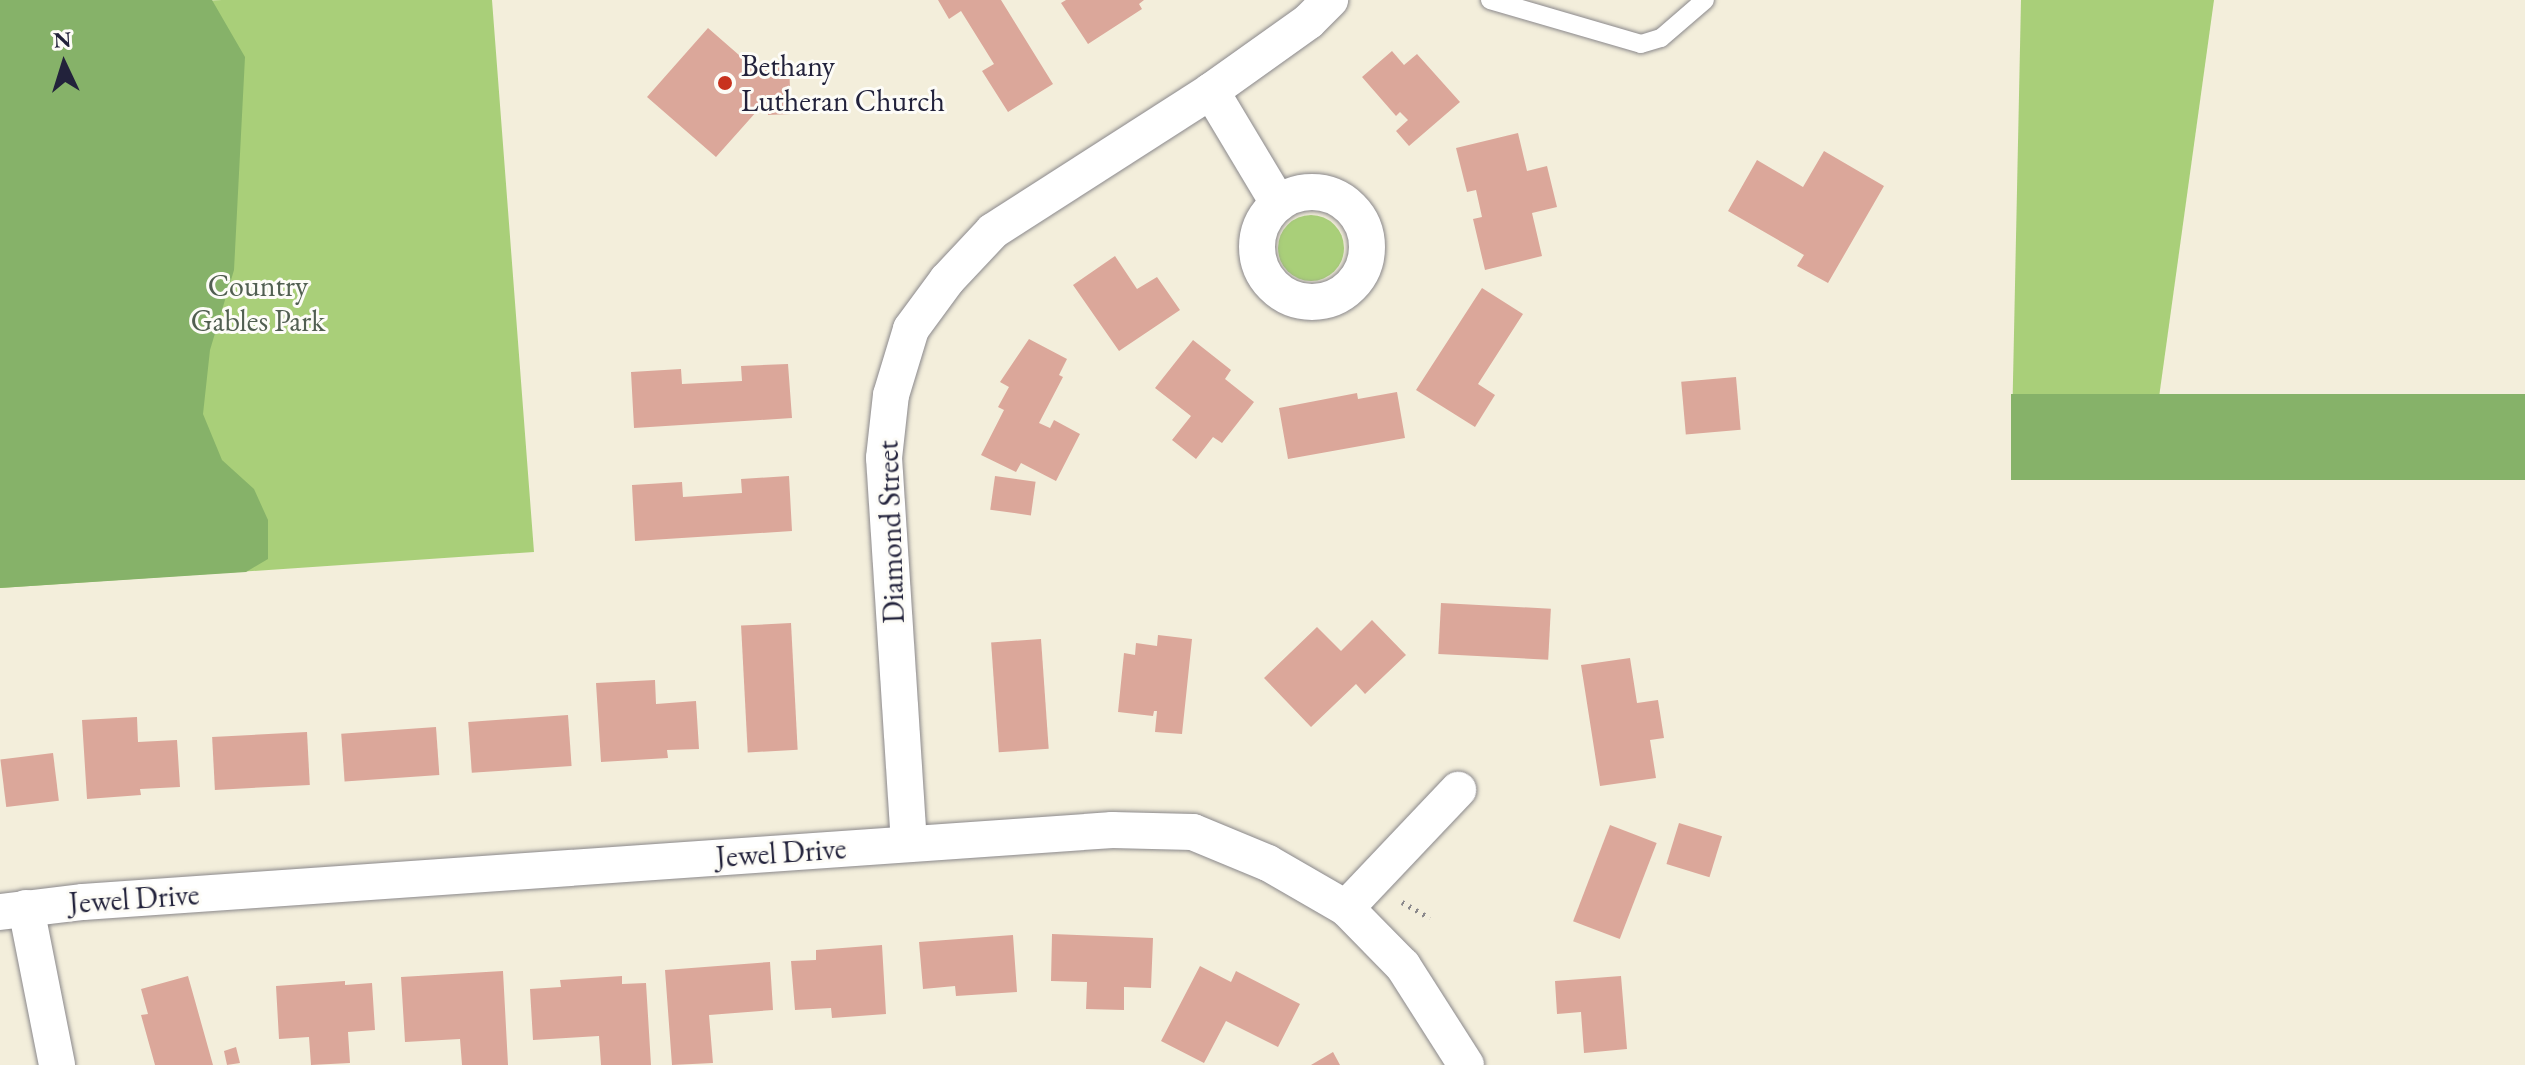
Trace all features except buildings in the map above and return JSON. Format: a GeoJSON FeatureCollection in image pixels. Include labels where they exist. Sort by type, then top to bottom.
{"type":"FeatureCollection","features":[{"type":"Feature","properties":{"kind":"street","name":"Diamond Street"},"geometry":{"type":"LineString","coordinates":[[909,844],[884,458],[891,395],[911,329],[947,280],[993,231],[1211,91],[1309,21],[1330,0]]}},
{"type":"Feature","properties":{"kind":"street"},"geometry":{"type":"LineString","coordinates":[[1211,91],[1278,203]]}},
{"type":"Feature","properties":{"kind":"street"},"geometry":{"type":"LineString","coordinates":[[1346,908],[1458,790]]}},
{"type":"Feature","properties":{"kind":"street","name":"Jewel Drive"},"geometry":{"type":"LineString","coordinates":[[13,910],[1112,830],[1193,832],[1268,863],[1346,908],[1403,966],[1466,1065]]}},
{"type":"Feature","properties":{"kind":"street"},"geometry":{"type":"LineString","coordinates":[[13,910],[57,1065]]}},
{"type":"Feature","properties":{"kind":"lane"},"geometry":{"type":"LineString","coordinates":[[1490,0],[1641,44],[1661,38],[1705,0]]}},
{"type":"Feature","properties":{"kind":"green space","name":"Country Gables Park"},"geometry":{"type":"Polygon","coordinates":[[[0,0],[34,8],[222,0],[492,0],[534,552],[0,588],[0,0]]]}},
{"type":"Feature","properties":{"kind":"green space"},"geometry":{"type":"Polygon","coordinates":[[[0,0],[212,0],[245,57],[234,270],[210,350],[203,414],[222,460],[254,489],[268,520],[268,559],[246,572],[0,588],[0,0]]]}},
{"type":"Feature","properties":{"kind":"green space"},"geometry":{"type":"Polygon","coordinates":[[[2021,0],[2214,0],[2156,419],[2012,428],[2021,0]]]}},
{"type":"Feature","properties":{"kind":"green space"},"geometry":{"type":"Polygon","coordinates":[[[1311,215],[1324,218],[1334,225],[1341,235],[1344,248],[1341,261],[1334,271],[1324,278],[1311,281],[1298,278],[1288,271],[1281,261],[1278,248],[1281,235],[1288,225],[1298,218],[1311,215]]]}},
{"type":"Feature","properties":{"kind":"green space"},"geometry":{"type":"Polygon","coordinates":[[[2011,394],[2525,394],[2525,480],[2011,480],[2011,394]]]}},
{"type":"Feature","properties":{"kind":"place","name":"Bethany Lutheran Church"},"geometry":{"type":"Point","coordinates":[725,83]}}]}
